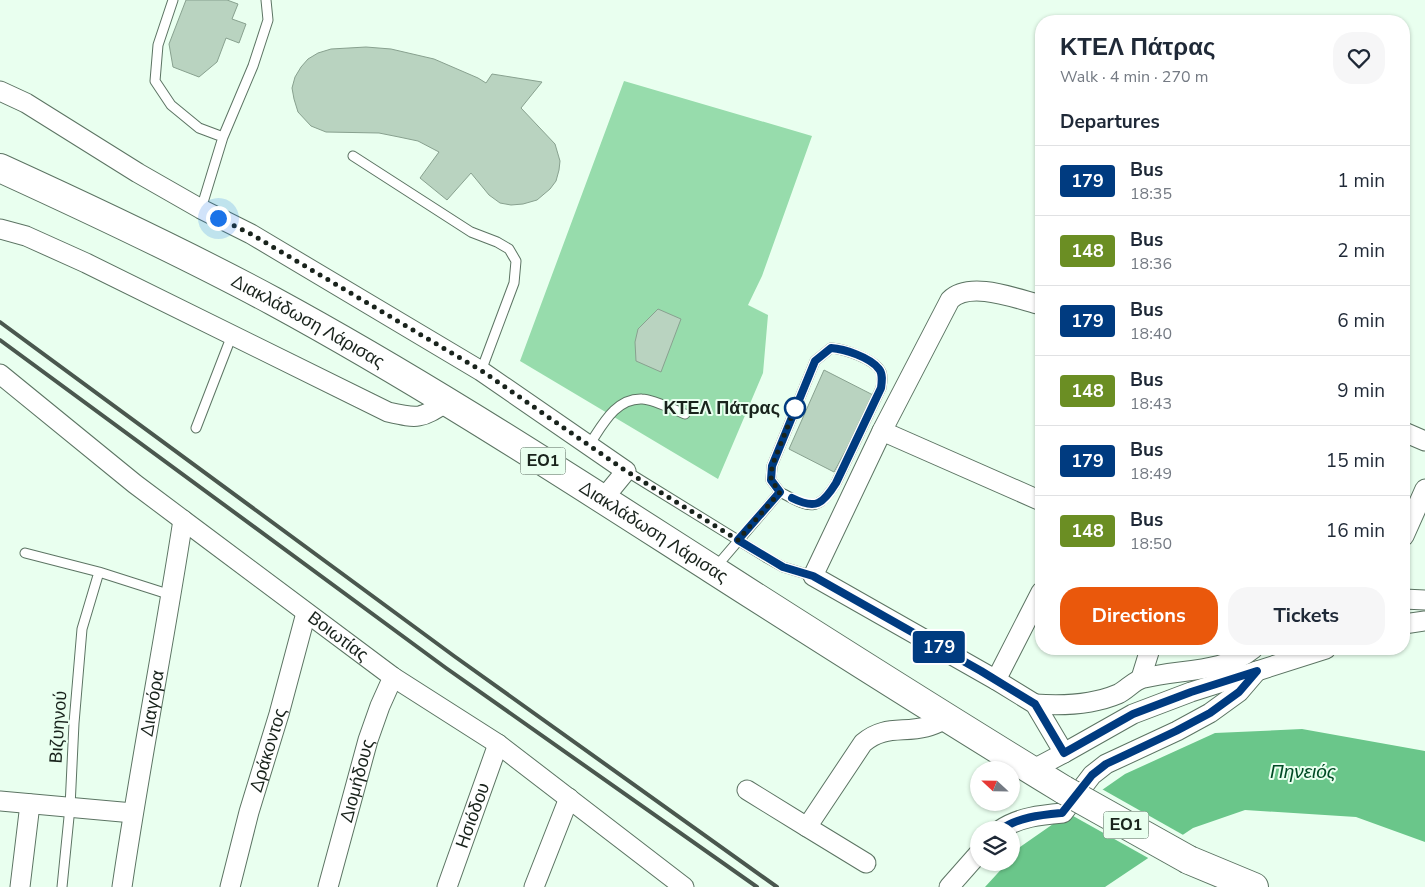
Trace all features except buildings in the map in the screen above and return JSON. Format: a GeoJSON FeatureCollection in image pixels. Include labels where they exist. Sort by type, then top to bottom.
{"type":"FeatureCollection","features":[{"type":"Feature","properties":{"kind":"main road","name":"Διακλάδωση Λάρισας"},"geometry":{"type":"LineString","coordinates":[[0,168],[154,241],[263,296],[447,402],[948,718],[1064,790],[1188,860],[1227,887]]}},
{"type":"Feature","properties":{"kind":"main road","name":"Διακλάδωση Λάρισας"},"geometry":{"type":"LineString","coordinates":[[1188,860],[1254,887]]}},
{"type":"Feature","properties":{"kind":"street"},"geometry":{"type":"LineString","coordinates":[[0,91],[26,103],[138,173],[201,210],[251,234],[482,371],[626,471],[603,499]]}},
{"type":"Feature","properties":{"kind":"street"},"geometry":{"type":"LineString","coordinates":[[0,229],[26,236],[86,263],[388,412],[412,417],[426,415],[447,402]]}},
{"type":"Feature","properties":{"kind":"street"},"geometry":{"type":"LineString","coordinates":[[1035,304],[986,292],[963,292],[955,295],[945,306],[882,431],[813,576],[1035,704],[1060,706],[1099,699],[1118,693],[1141,678],[1220,664],[1235,660],[1243,655]]}},
{"type":"Feature","properties":{"kind":"street","name":"Βοιωτίας"},"geometry":{"type":"LineString","coordinates":[[0,374],[135,484],[393,677],[498,744],[570,798],[676,885]]}},
{"type":"Feature","properties":{"kind":"street"},"geometry":{"type":"LineString","coordinates":[[882,431],[1035,498]]}},
{"type":"Feature","properties":{"kind":"street"},"geometry":{"type":"LineString","coordinates":[[1410,435],[1425,441]]}},
{"type":"Feature","properties":{"kind":"street"},"geometry":{"type":"LineString","coordinates":[[1410,523],[1425,489]]}},
{"type":"Feature","properties":{"kind":"street","name":"Διαγόρα"},"geometry":{"type":"LineString","coordinates":[[122,887],[183,520]]}},
{"type":"Feature","properties":{"kind":"street"},"geometry":{"type":"LineString","coordinates":[[1410,599],[1425,600]]}},
{"type":"Feature","properties":{"kind":"street"},"geometry":{"type":"LineString","coordinates":[[996,680],[1035,604]]}},
{"type":"Feature","properties":{"kind":"street","name":"Δράκοντος"},"geometry":{"type":"LineString","coordinates":[[230,887],[249,812],[279,714],[306,612]]}},
{"type":"Feature","properties":{"kind":"street"},"geometry":{"type":"LineString","coordinates":[[1410,623],[1425,621]]}},
{"type":"Feature","properties":{"kind":"street"},"geometry":{"type":"LineString","coordinates":[[1141,678],[1148,655]]}},
{"type":"Feature","properties":{"kind":"street"},"geometry":{"type":"LineString","coordinates":[[1032,770],[1133,714],[1191,692],[1307,655]]}},
{"type":"Feature","properties":{"kind":"street"},"geometry":{"type":"LineString","coordinates":[[1016,821],[1062,813],[1092,775],[1106,764],[1210,713],[1239,692],[1257,671]]}},
{"type":"Feature","properties":{"kind":"street","name":"Διομήδους"},"geometry":{"type":"LineString","coordinates":[[328,887],[368,740],[393,677]]}},
{"type":"Feature","properties":{"kind":"street"},"geometry":{"type":"LineString","coordinates":[[1035,704],[1064,753]]}},
{"type":"Feature","properties":{"kind":"street"},"geometry":{"type":"LineString","coordinates":[[808,827],[863,743],[885,730],[924,728],[948,718]]}},
{"type":"Feature","properties":{"kind":"street","name":"Ησιόδου"},"geometry":{"type":"LineString","coordinates":[[447,887],[498,744]]}},
{"type":"Feature","properties":{"kind":"street"},"geometry":{"type":"LineString","coordinates":[[747,790],[866,863]]}},
{"type":"Feature","properties":{"kind":"street"},"geometry":{"type":"LineString","coordinates":[[534,887],[570,798]]}},
{"type":"Feature","properties":{"kind":"street"},"geometry":{"type":"LineString","coordinates":[[0,801],[133,813]]}},
{"type":"Feature","properties":{"kind":"street"},"geometry":{"type":"LineString","coordinates":[[20,887],[30,804]]}},
{"type":"Feature","properties":{"kind":"street"},"geometry":{"type":"LineString","coordinates":[[949,887],[970,864]]}},
{"type":"Feature","properties":{"kind":"lane"},"geometry":{"type":"LineString","coordinates":[[173,0],[158,45],[155,81],[171,105],[199,128],[223,137]]}},
{"type":"Feature","properties":{"kind":"lane"},"geometry":{"type":"LineString","coordinates":[[201,210],[223,137],[253,66],[268,20],[266,0]]}},
{"type":"Feature","properties":{"kind":"lane"},"geometry":{"type":"LineString","coordinates":[[353,156],[471,232],[509,249],[516,261],[514,283],[482,371]]}},
{"type":"Feature","properties":{"kind":"lane"},"geometry":{"type":"LineString","coordinates":[[196,428],[232,335]]}},
{"type":"Feature","properties":{"kind":"lane"},"geometry":{"type":"LineString","coordinates":[[831,348],[842,348],[872,362],[880,370],[882,378],[881,388],[827,498],[817,504],[804,504],[780,492],[771,480],[772,466],[815,361],[831,348]]}},
{"type":"Feature","properties":{"kind":"lane"},"geometry":{"type":"LineString","coordinates":[[589,445],[609,415],[628,400],[643,398],[686,414]]}},
{"type":"Feature","properties":{"kind":"lane"},"geometry":{"type":"LineString","coordinates":[[626,471],[783,567],[813,576]]}},
{"type":"Feature","properties":{"kind":"lane"},"geometry":{"type":"LineString","coordinates":[[713,570],[780,492]]}},
{"type":"Feature","properties":{"kind":"lane"},"geometry":{"type":"LineString","coordinates":[[25,553],[99,572],[171,595]]}},
{"type":"Feature","properties":{"kind":"lane","name":"Βιζυηνού"},"geometry":{"type":"LineString","coordinates":[[62,887],[70,807],[74,723],[82,629],[99,572]]}},
{"type":"Feature","properties":{"kind":"shaded area"},"geometry":{"type":"Polygon","coordinates":[[[624,81],[812,136],[762,276],[748,305],[768,315],[763,373],[718,479],[520,361],[624,81]]]}},
{"type":"Feature","properties":{"kind":"water","name":"Πηνειός"},"geometry":{"type":"Polygon","coordinates":[[[1302,729],[1425,751],[1425,842],[1356,817],[1245,810],[1193,828],[1105,887],[985,887],[1000,871],[1020,871],[1020,847],[1125,774],[1215,733],[1302,729]]]}},
{"type":"Feature","properties":{"kind":"pier"},"geometry":{"type":"Polygon","coordinates":[[[1100,788],[1185,836],[1150,859],[1066,812],[1100,788]]]}},
{"type":"Feature","properties":{"kind":"railway"},"geometry":{"type":"LineString","coordinates":[[0,322],[454,656],[777,887]]}},
{"type":"Feature","properties":{"kind":"railway"},"geometry":{"type":"LineString","coordinates":[[0,340],[446,668],[757,887]]}},
{"type":"Feature","properties":{"kind":"bus line","name":"179"},"geometry":{"type":"LineString","coordinates":[[792,498],[804,504],[817,504],[827,498],[881,388],[882,378],[880,370],[872,362],[842,348],[831,348],[815,361],[772,466],[771,480],[780,492],[738,540],[783,567],[813,576],[981,671],[1035,704],[1064,753],[1133,714],[1191,692],[1257,671],[1239,692],[1210,713],[1106,764],[1092,775],[1062,813],[1016,821]]}},
{"type":"Feature","properties":{"kind":"place","name":"ΚΤΕΛ Πάτρας"},"geometry":{"type":"Point","coordinates":[795,408]}},
{"type":"Feature","properties":{"kind":"route"},"geometry":{"type":"LineString","coordinates":[[218,218],[251,234],[482,371],[626,471],[738,540],[780,492],[771,480],[772,466],[795,408]]}}]}
